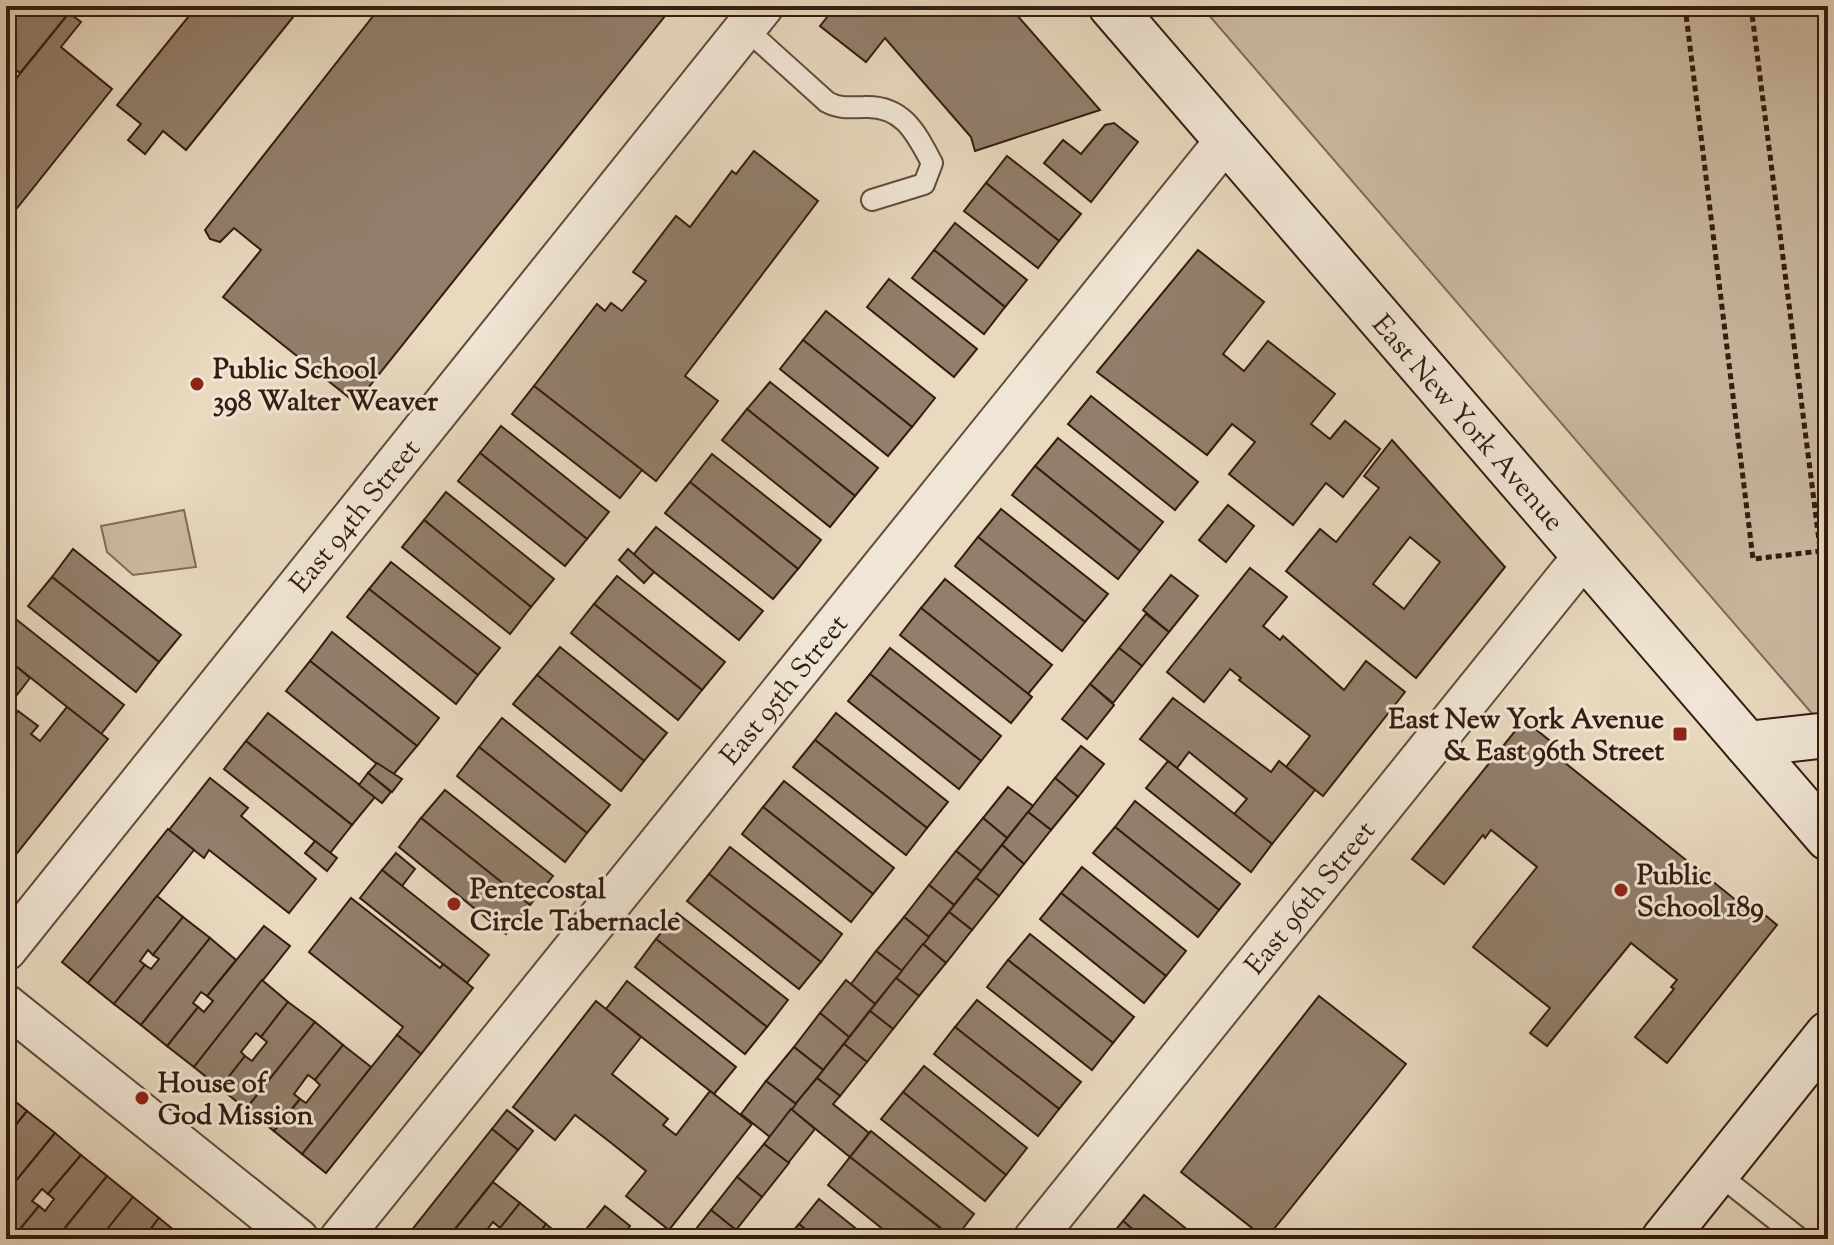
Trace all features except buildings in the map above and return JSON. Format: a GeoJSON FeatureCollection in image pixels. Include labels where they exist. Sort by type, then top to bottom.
{"type":"FeatureCollection","features":[{"type":"Feature","properties":{"kind":"main road","name":"East New York Avenue"},"geometry":{"type":"LineString","coordinates":[[1111,6],[1828,838]]}},
{"type":"Feature","properties":{"kind":"main road"},"geometry":{"type":"LineString","coordinates":[[1747,744],[1828,735]]}},
{"type":"Feature","properties":{"kind":"main road"},"geometry":{"type":"LineString","coordinates":[[1664,1239],[1828,1034]]}},
{"type":"Feature","properties":{"kind":"street","name":"East 94th Street"},"geometry":{"type":"LineString","coordinates":[[6,950],[754,17]]}},
{"type":"Feature","properties":{"kind":"street","name":"East 95th Street"},"geometry":{"type":"LineString","coordinates":[[340,1239],[1227,139]]}},
{"type":"Feature","properties":{"kind":"street","name":"East 96th Street"},"geometry":{"type":"LineString","coordinates":[[1034,1239],[1584,556]]}},
{"type":"Feature","properties":{"kind":"street"},"geometry":{"type":"LineString","coordinates":[[6,1005],[298,1239]]}},
{"type":"Feature","properties":{"kind":"lane"},"geometry":{"type":"LineString","coordinates":[[754,17],[827,102],[838,108],[880,106],[896,113],[914,128],[932,163],[924,184],[872,200]]}},
{"type":"Feature","properties":{"kind":"lane"},"geometry":{"type":"LineString","coordinates":[[1717,1173],[1800,1239]]}},
{"type":"Feature","properties":{"kind":"path"},"geometry":{"type":"LineString","coordinates":[[1685,6],[1753,559],[1821,551]]}},
{"type":"Feature","properties":{"kind":"path"},"geometry":{"type":"LineString","coordinates":[[1751,6],[1828,611]]}},
{"type":"Feature","properties":{"kind":"shaded area"},"geometry":{"type":"Polygon","coordinates":[[[1201,6],[1828,6],[1828,732],[1201,6]]]}},
{"type":"Feature","properties":{"kind":"shaded area"},"geometry":{"type":"Polygon","coordinates":[[[184,510],[196,567],[133,575],[107,552],[101,526],[184,510]]]}},
{"type":"Feature","properties":{"kind":"place","name":"Public School 398 Walter Weaver"},"geometry":{"type":"Point","coordinates":[197,384]}},
{"type":"Feature","properties":{"kind":"place","name":"East New York Avenue & East 96th Street"},"geometry":{"type":"Point","coordinates":[1680,734]}},
{"type":"Feature","properties":{"kind":"place","name":"Public School 189"},"geometry":{"type":"Point","coordinates":[1621,890]}},
{"type":"Feature","properties":{"kind":"place","name":"Pentecostal Circle Tabernacle"},"geometry":{"type":"Point","coordinates":[454,904]}},
{"type":"Feature","properties":{"kind":"place","name":"House of God Mission"},"geometry":{"type":"Point","coordinates":[142,1098]}}]}
